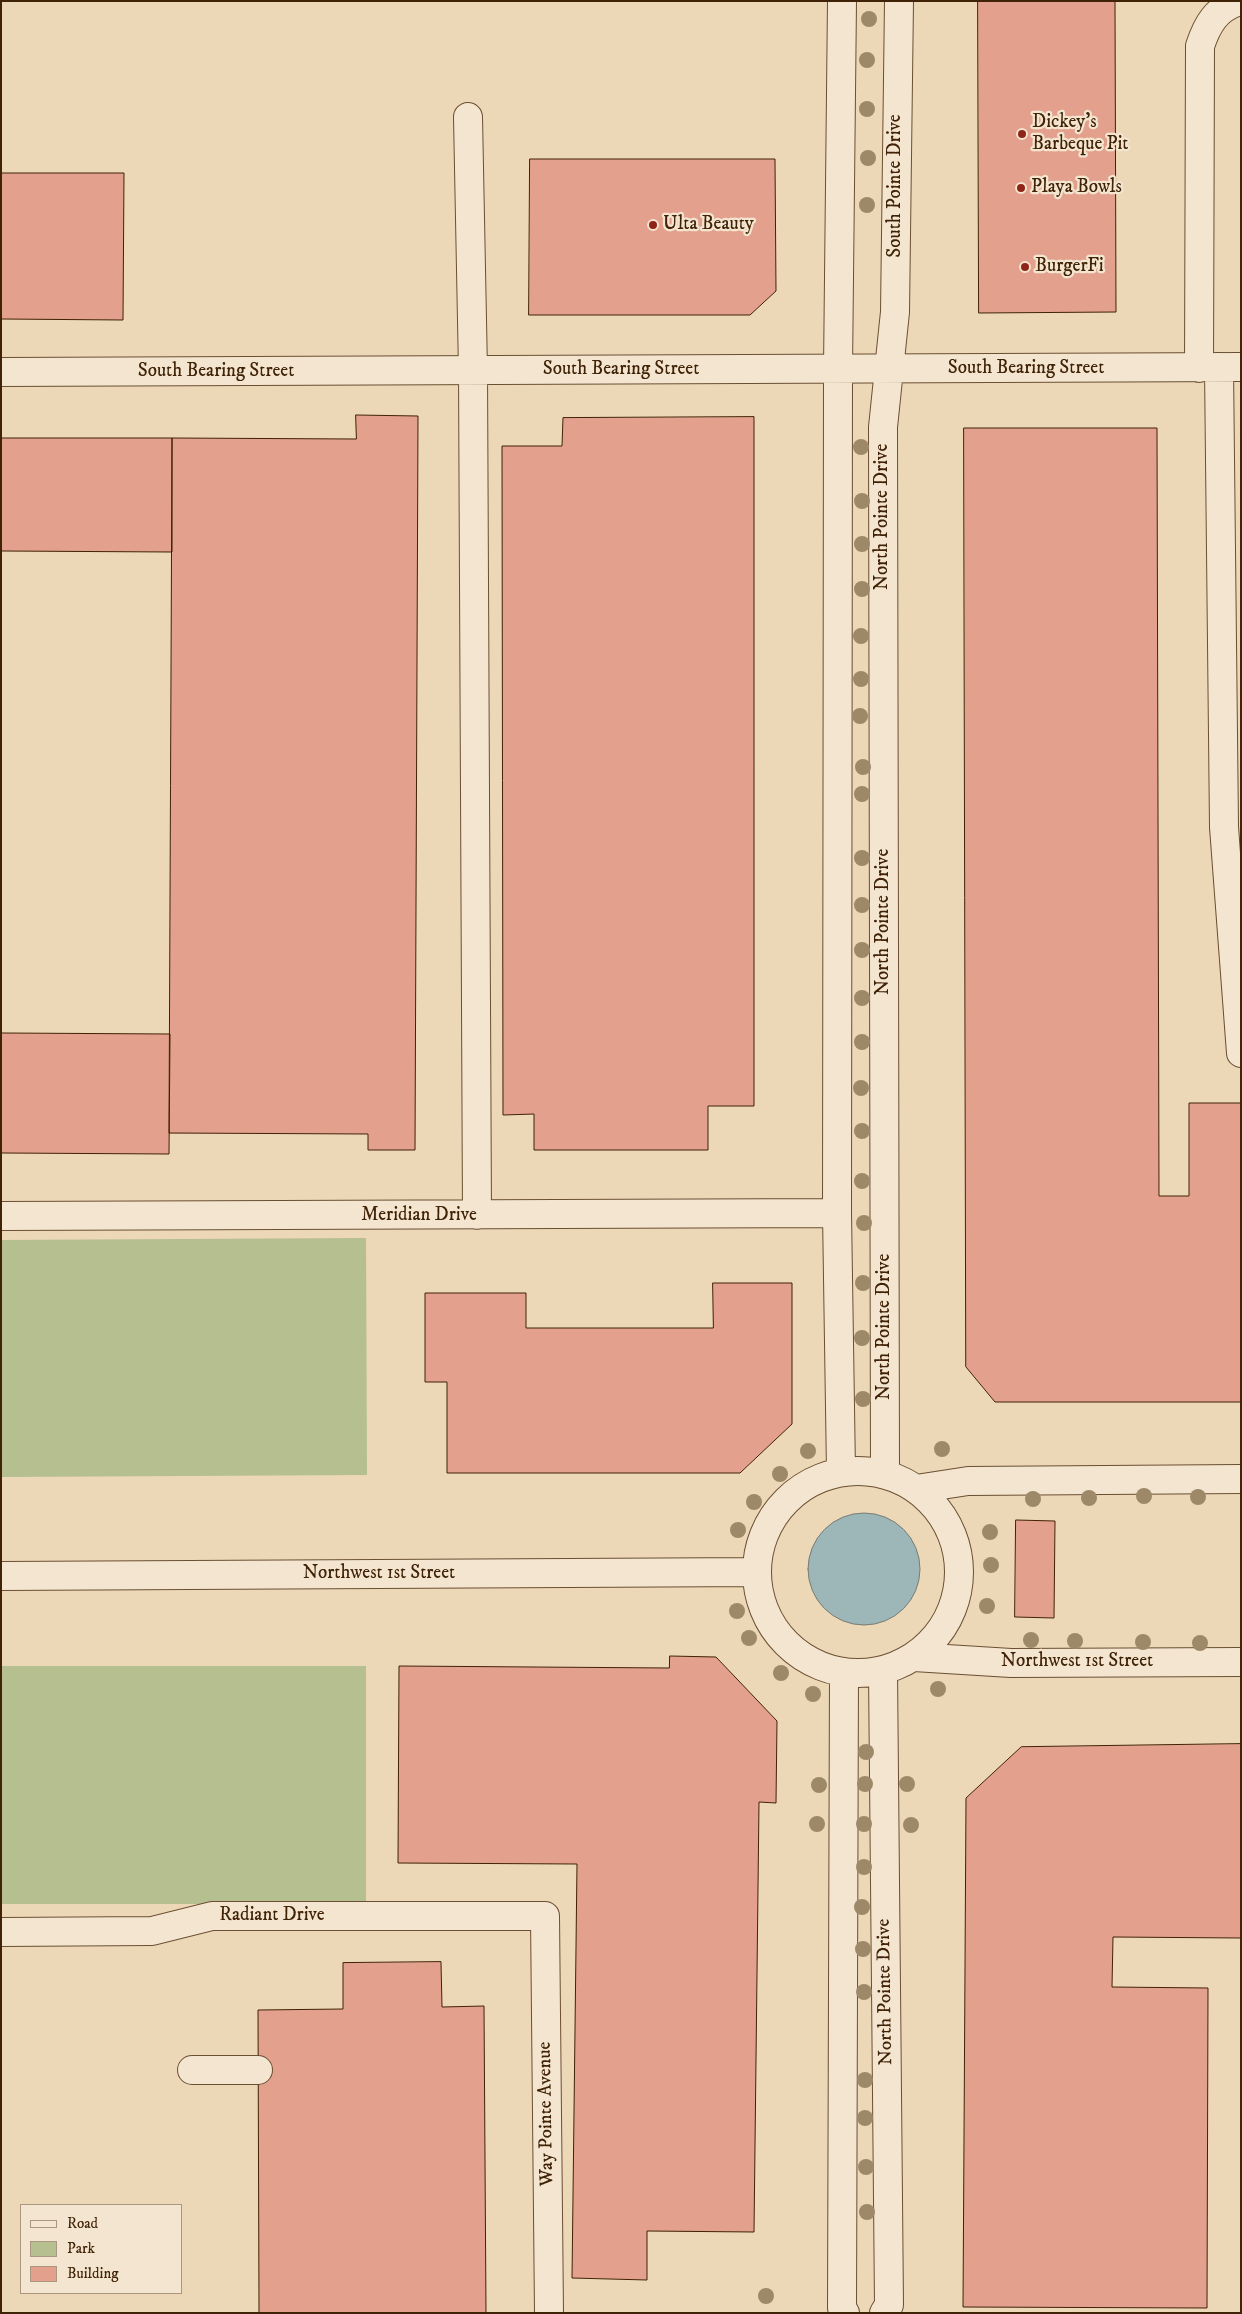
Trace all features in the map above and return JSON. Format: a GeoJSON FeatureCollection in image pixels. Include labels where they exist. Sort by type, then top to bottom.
{"type":"FeatureCollection","features":[{"type":"Feature","properties":{"kind":"street"},"geometry":{"type":"LineString","coordinates":[[841,1472],[837,1213],[838,369],[842,1]]}},
{"type":"Feature","properties":{"kind":"street","name":"South Pointe Drive"},"geometry":{"type":"LineString","coordinates":[[889,370],[895,312],[898,1]]}},
{"type":"Feature","properties":{"kind":"street"},"geometry":{"type":"LineString","coordinates":[[1240,1],[1232,3],[1217,14],[1207,26],[1200,46],[1220,367],[1224,826],[1241,1053]]}},
{"type":"Feature","properties":{"kind":"street"},"geometry":{"type":"LineString","coordinates":[[468,117],[473,371],[477,1215]]}},
{"type":"Feature","properties":{"kind":"street","name":"South Bearing Street"},"geometry":{"type":"LineString","coordinates":[[1,372],[889,370],[1220,367]]}},
{"type":"Feature","properties":{"kind":"street","name":"North Pointe Drive"},"geometry":{"type":"LineString","coordinates":[[885,1474],[883,427],[889,370]]}},
{"type":"Feature","properties":{"kind":"street","name":"Meridian Drive"},"geometry":{"type":"LineString","coordinates":[[1,1216],[837,1213]]}},
{"type":"Feature","properties":{"kind":"street"},"geometry":{"type":"LineString","coordinates":[[863,1471],[885,1474],[916,1489],[940,1512],[955,1541],[960,1574],[954,1606],[939,1635],[914,1657],[883,1671],[864,1673],[844,1672],[816,1664],[791,1648],[773,1627],[760,1600],[756,1572],[760,1544],[772,1518],[790,1496],[814,1481],[841,1472],[863,1471]]}},
{"type":"Feature","properties":{"kind":"street"},"geometry":{"type":"LineString","coordinates":[[916,1489],[968,1480],[1241,1479]]}},
{"type":"Feature","properties":{"kind":"street","name":"Northwest 1st Street"},"geometry":{"type":"LineString","coordinates":[[1,1576],[756,1572]]}},
{"type":"Feature","properties":{"kind":"street","name":"Northwest 1st Street"},"geometry":{"type":"LineString","coordinates":[[914,1657],[1011,1663],[1241,1662]]}},
{"type":"Feature","properties":{"kind":"street","name":"North Pointe Drive"},"geometry":{"type":"LineString","coordinates":[[883,1671],[889,2298],[889,2305],[884,2313]]}},
{"type":"Feature","properties":{"kind":"street"},"geometry":{"type":"LineString","coordinates":[[844,1672],[842,2308],[845,2313]]}},
{"type":"Feature","properties":{"kind":"street","name":"Radiant Drive"},"geometry":{"type":"LineString","coordinates":[[1,1932],[152,1931],[212,1916],[545,1916]]}},
{"type":"Feature","properties":{"kind":"street","name":"Way Pointe Avenue"},"geometry":{"type":"LineString","coordinates":[[545,1916],[549,2313]]}},
{"type":"Feature","properties":{"kind":"street"},"geometry":{"type":"LineString","coordinates":[[192,2070],[258,2070]]}},
{"type":"Feature","properties":{"kind":"green space"},"geometry":{"type":"Polygon","coordinates":[[[366,1238],[367,1475],[1,1477],[1,1240],[366,1238]]]}},
{"type":"Feature","properties":{"kind":"green space"},"geometry":{"type":"Polygon","coordinates":[[[1,1666],[366,1666],[366,1904],[1,1904],[1,1666]]]}},
{"type":"Feature","properties":{"kind":"water"},"geometry":{"type":"Polygon","coordinates":[[[864,1513],[886,1517],[904,1529],[916,1547],[920,1569],[916,1591],[904,1609],[886,1621],[864,1625],[842,1621],[824,1609],[812,1591],[808,1569],[812,1547],[824,1529],[842,1517],[864,1513]]]}},
{"type":"Feature","properties":{"kind":"building"},"geometry":{"type":"Polygon","coordinates":[[[978,1],[1115,1],[1116,312],[979,313],[978,1]]]}},
{"type":"Feature","properties":{"kind":"building","name":"Ulta Beauty"},"geometry":{"type":"Polygon","coordinates":[[[530,159],[775,159],[776,291],[750,315],[529,315],[530,159]]]}},
{"type":"Feature","properties":{"kind":"building"},"geometry":{"type":"Polygon","coordinates":[[[1,173],[124,173],[123,320],[1,319],[1,173]]]}},
{"type":"Feature","properties":{"kind":"building"},"geometry":{"type":"Polygon","coordinates":[[[356,415],[418,416],[415,1150],[368,1150],[368,1134],[169,1133],[172,438],[356,439],[356,415]]]}},
{"type":"Feature","properties":{"kind":"building"},"geometry":{"type":"Polygon","coordinates":[[[754,417],[754,1106],[708,1106],[708,1150],[534,1150],[534,1114],[503,1115],[502,446],[562,446],[563,418],[754,417]]]}},
{"type":"Feature","properties":{"kind":"building"},"geometry":{"type":"Polygon","coordinates":[[[964,428],[1157,428],[1159,1196],[1189,1196],[1189,1103],[1241,1103],[1241,1402],[995,1402],[966,1367],[964,428]]]}},
{"type":"Feature","properties":{"kind":"building"},"geometry":{"type":"Polygon","coordinates":[[[1,438],[172,438],[172,552],[1,551],[1,438]]]}},
{"type":"Feature","properties":{"kind":"building"},"geometry":{"type":"Polygon","coordinates":[[[1,1033],[170,1034],[169,1154],[1,1153],[1,1033]]]}},
{"type":"Feature","properties":{"kind":"building"},"geometry":{"type":"Polygon","coordinates":[[[713,1283],[792,1283],[792,1424],[740,1473],[447,1473],[447,1382],[425,1382],[425,1293],[526,1293],[526,1328],[713,1328],[713,1283]]]}},
{"type":"Feature","properties":{"kind":"building"},"geometry":{"type":"Polygon","coordinates":[[[1016,1520],[1055,1521],[1054,1618],[1015,1617],[1016,1520]]]}},
{"type":"Feature","properties":{"kind":"building"},"geometry":{"type":"Polygon","coordinates":[[[670,1656],[716,1657],[777,1721],[776,1803],[759,1802],[754,2232],[647,2231],[647,2280],[572,2278],[577,1864],[398,1863],[399,1666],[669,1668],[670,1656]]]}},
{"type":"Feature","properties":{"kind":"building"},"geometry":{"type":"Polygon","coordinates":[[[1241,1744],[1241,1938],[1113,1937],[1112,1987],[1208,1988],[1207,2308],[963,2307],[966,1798],[1021,1747],[1241,1744]]]}},
{"type":"Feature","properties":{"kind":"building"},"geometry":{"type":"Polygon","coordinates":[[[441,1962],[442,2007],[484,2006],[486,2313],[259,2313],[258,2010],[343,2009],[343,1963],[441,1962]]]}},
{"type":"Feature","properties":{"kind":"place","name":"Dickey's Barbeque Pit"},"geometry":{"type":"Point","coordinates":[1022,134]}},
{"type":"Feature","properties":{"kind":"place","name":"Playa Bowls"},"geometry":{"type":"Point","coordinates":[1021,188]}},
{"type":"Feature","properties":{"kind":"place","name":"Ulta Beauty"},"geometry":{"type":"Point","coordinates":[653,225]}},
{"type":"Feature","properties":{"kind":"place","name":"BurgerFi"},"geometry":{"type":"Point","coordinates":[1025,267]}}]}
